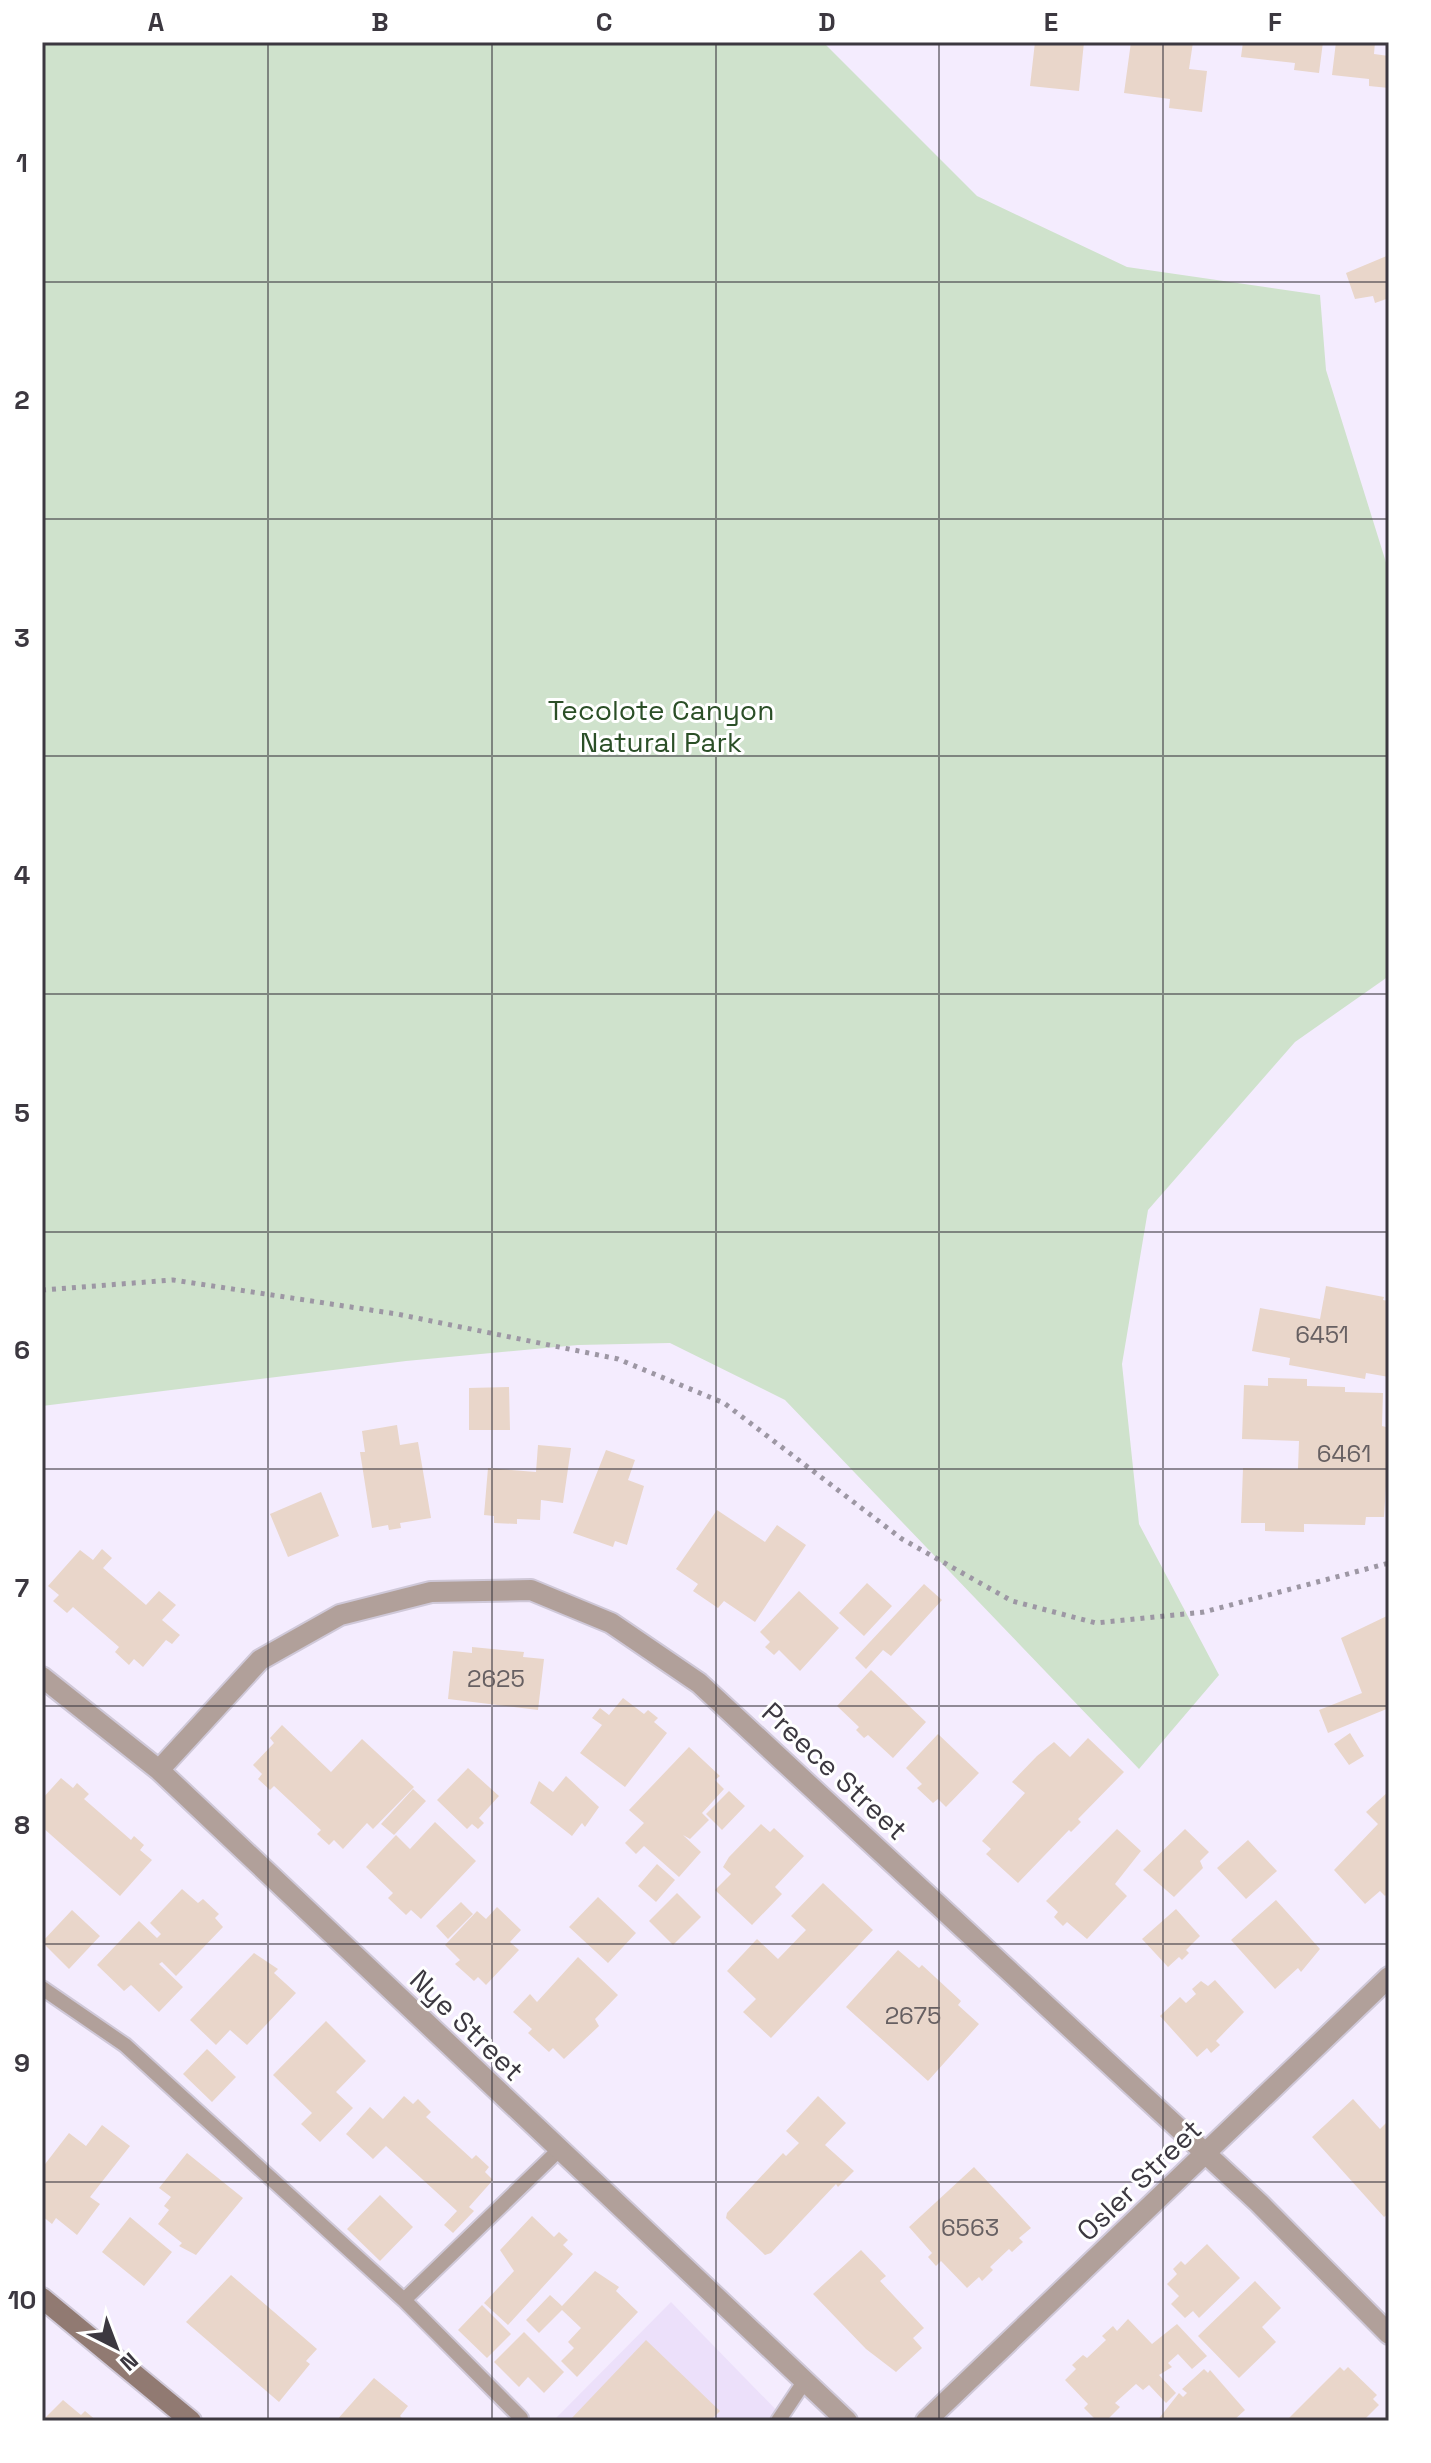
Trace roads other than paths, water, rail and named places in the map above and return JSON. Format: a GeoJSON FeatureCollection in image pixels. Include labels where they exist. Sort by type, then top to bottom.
{"type":"FeatureCollection","features":[{"type":"Feature","properties":{"kind":"street","name":"Preece Street"},"geometry":{"type":"LineString","coordinates":[[159,1770],[260,1660],[340,1615],[431,1592],[531,1590],[611,1623],[699,1683],[1207,2154],[1389,2334]]}},
{"type":"Feature","properties":{"kind":"street","name":"Nye Street"},"geometry":{"type":"LineString","coordinates":[[42,1677],[159,1770],[847,2421]]}},
{"type":"Feature","properties":{"kind":"street","name":"Osler Street"},"geometry":{"type":"LineString","coordinates":[[926,2421],[1389,1977]]}},
{"type":"Feature","properties":{"kind":"street"},"geometry":{"type":"LineString","coordinates":[[42,2298],[191,2421]]}},
{"type":"Feature","properties":{"kind":"lane"},"geometry":{"type":"LineString","coordinates":[[42,1988],[125,2045],[404,2300],[521,2418]]}},
{"type":"Feature","properties":{"kind":"lane"},"geometry":{"type":"LineString","coordinates":[[404,2300],[559,2150]]}},
{"type":"Feature","properties":{"kind":"lane"},"geometry":{"type":"LineString","coordinates":[[778,2421],[804,2382]]}},
{"type":"Feature","properties":{"kind":"park label","name":"Tecolote Canyon Natural Park"},"geometry":{"type":"Point","coordinates":[661,726]}}]}
